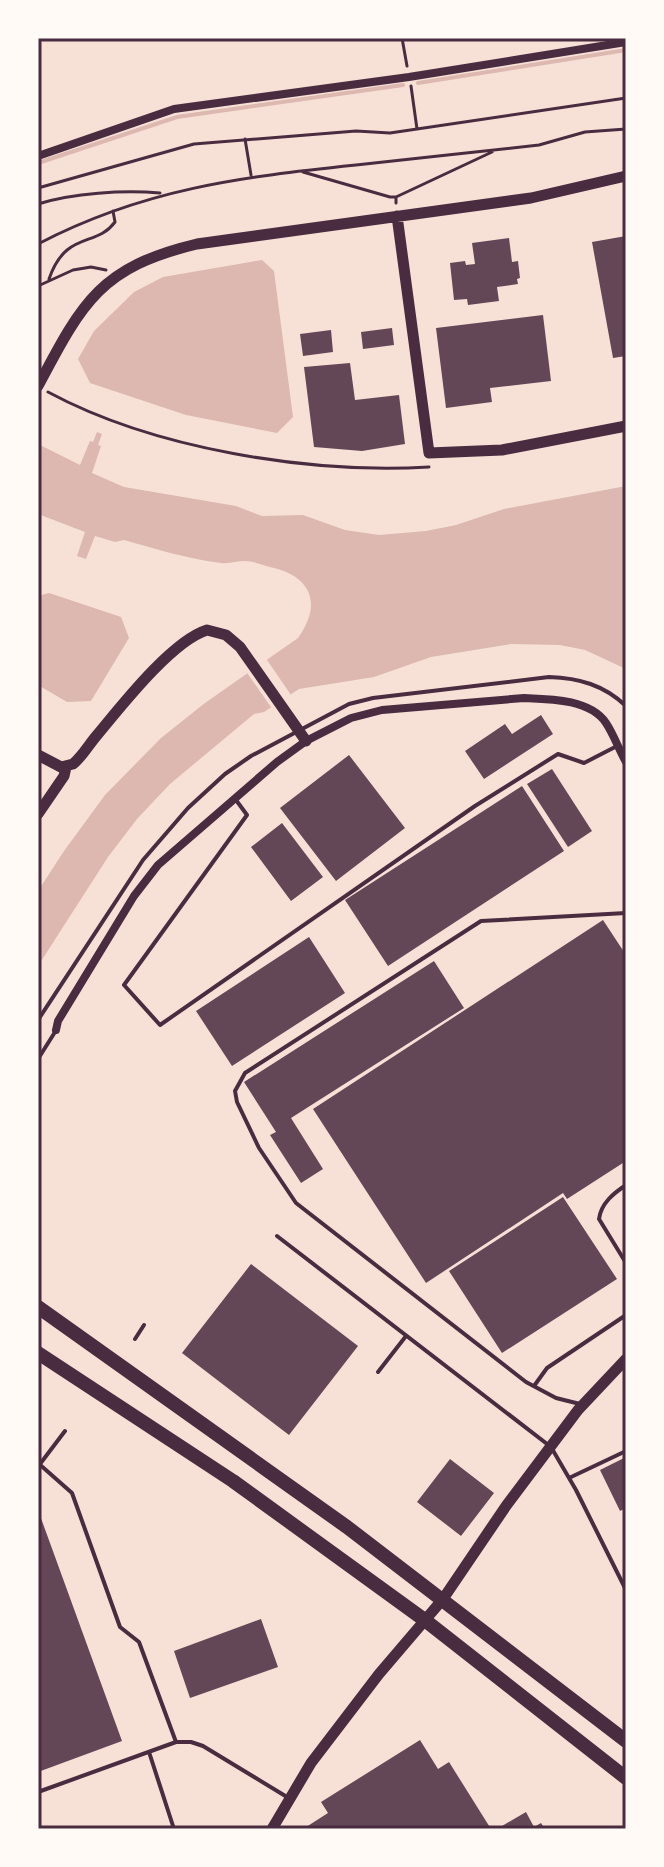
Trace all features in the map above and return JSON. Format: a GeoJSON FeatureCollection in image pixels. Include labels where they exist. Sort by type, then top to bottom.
{"type":"FeatureCollection","features":[{"type":"Feature","properties":{"kind":"highway"},"geometry":{"type":"LineString","coordinates":[[38,1307],[347,1527],[626,1741]]}},
{"type":"Feature","properties":{"kind":"highway"},"geometry":{"type":"LineString","coordinates":[[38,1353],[233,1481],[426,1621],[626,1778]]}},
{"type":"Feature","properties":{"kind":"street"},"geometry":{"type":"LineString","coordinates":[[38,156],[174,109],[409,77],[626,42]]}},
{"type":"Feature","properties":{"kind":"street"},"geometry":{"type":"LineString","coordinates":[[42,388],[77,315],[101,287],[134,264],[167,251],[397,211],[531,198],[626,176]]}},
{"type":"Feature","properties":{"kind":"street"},"geometry":{"type":"LineString","coordinates":[[397,211],[429,453],[502,450],[626,426]]}},
{"type":"Feature","properties":{"kind":"street"},"geometry":{"type":"LineString","coordinates":[[38,755],[54,765],[66,767],[78,760],[135,690],[188,639],[207,630],[217,631],[240,647],[301,733]]}},
{"type":"Feature","properties":{"kind":"street"},"geometry":{"type":"LineString","coordinates":[[56,1030],[58,1021],[121,916],[158,865],[236,800],[277,762],[301,733],[382,710],[524,698],[558,701],[594,712],[605,720],[626,762]]}},
{"type":"Feature","properties":{"kind":"street"},"geometry":{"type":"LineString","coordinates":[[38,814],[64,776],[66,767]]}},
{"type":"Feature","properties":{"kind":"street"},"geometry":{"type":"LineString","coordinates":[[272,1829],[311,1763],[356,1703],[443,1599],[506,1506],[583,1405],[626,1359]]}},
{"type":"Feature","properties":{"kind":"lane"},"geometry":{"type":"LineString","coordinates":[[38,1020],[135,871],[169,828],[225,774],[251,756],[301,733],[333,711],[373,698],[549,677],[572,678],[598,686],[626,706]]}},
{"type":"Feature","properties":{"kind":"lane"},"geometry":{"type":"LineString","coordinates":[[236,800],[247,815],[124,985],[160,1025],[475,806],[558,754],[584,763],[617,746]]}},
{"type":"Feature","properties":{"kind":"lane"},"geometry":{"type":"LineString","coordinates":[[583,1405],[556,1398],[534,1387],[296,1203],[259,1148],[237,1102],[235,1091],[245,1073],[481,921],[626,913]]}},
{"type":"Feature","properties":{"kind":"lane"},"geometry":{"type":"LineString","coordinates":[[38,1059],[56,1030]]}},
{"type":"Feature","properties":{"kind":"lane"},"geometry":{"type":"LineString","coordinates":[[626,1185],[612,1194],[600,1211],[599,1219],[626,1263]]}},
{"type":"Feature","properties":{"kind":"lane"},"geometry":{"type":"LineString","coordinates":[[277,1236],[551,1447],[626,1590]]}},
{"type":"Feature","properties":{"kind":"lane"},"geometry":{"type":"LineString","coordinates":[[534,1387],[547,1368],[626,1315]]}},
{"type":"Feature","properties":{"kind":"lane"},"geometry":{"type":"LineString","coordinates":[[135,1339],[144,1325]]}},
{"type":"Feature","properties":{"kind":"lane"},"geometry":{"type":"LineString","coordinates":[[378,1372],[406,1336]]}},
{"type":"Feature","properties":{"kind":"lane"},"geometry":{"type":"LineString","coordinates":[[65,1431],[39,1464],[72,1493],[120,1627],[139,1642],[176,1742]]}},
{"type":"Feature","properties":{"kind":"lane"},"geometry":{"type":"LineString","coordinates":[[569,1478],[626,1451]]}},
{"type":"Feature","properties":{"kind":"lane"},"geometry":{"type":"LineString","coordinates":[[38,1792],[176,1742],[191,1742],[203,1746],[289,1798]]}},
{"type":"Feature","properties":{"kind":"lane"},"geometry":{"type":"LineString","coordinates":[[149,1752],[174,1829]]}},
{"type":"Feature","properties":{"kind":"path"},"geometry":{"type":"LineString","coordinates":[[402,38],[417,129]]}},
{"type":"Feature","properties":{"kind":"path"},"geometry":{"type":"LineString","coordinates":[[38,188],[194,144],[356,131],[390,133],[626,98]]}},
{"type":"Feature","properties":{"kind":"path"},"geometry":{"type":"LineString","coordinates":[[38,244],[113,211],[164,194],[251,176],[539,145],[585,132],[626,129]]}},
{"type":"Feature","properties":{"kind":"path"},"geometry":{"type":"LineString","coordinates":[[245,139],[251,176]]}},
{"type":"Feature","properties":{"kind":"path"},"geometry":{"type":"LineString","coordinates":[[300,171],[396,197],[496,150]]}},
{"type":"Feature","properties":{"kind":"path"},"geometry":{"type":"LineString","coordinates":[[38,204],[94,194],[164,194]]}},
{"type":"Feature","properties":{"kind":"path"},"geometry":{"type":"LineString","coordinates":[[396,197],[397,211]]}},
{"type":"Feature","properties":{"kind":"path"},"geometry":{"type":"LineString","coordinates":[[49,279],[62,253],[110,228],[115,222],[113,211]]}},
{"type":"Feature","properties":{"kind":"path"},"geometry":{"type":"LineString","coordinates":[[38,286],[49,279],[82,269],[106,270]]}},
{"type":"Feature","properties":{"kind":"path"},"geometry":{"type":"LineString","coordinates":[[42,388],[115,423],[196,446],[290,461],[435,467]]}},
{"type":"Feature","properties":{"kind":"shaded area"},"geometry":{"type":"Polygon","coordinates":[[[262,260],[274,271],[293,417],[277,433],[186,415],[90,383],[78,359],[94,331],[134,292],[163,277],[262,260]]]}},
{"type":"Feature","properties":{"kind":"shaded area"},"geometry":{"type":"Polygon","coordinates":[[[97,432],[102,434],[98,445],[101,446],[92,473],[124,487],[236,506],[262,516],[303,515],[345,530],[379,535],[426,531],[504,509],[626,486],[626,669],[585,650],[560,645],[511,644],[431,657],[374,677],[299,689],[264,712],[254,714],[170,784],[137,819],[108,857],[38,966],[38,891],[105,795],[161,738],[298,638],[310,613],[309,593],[303,584],[284,571],[254,562],[209,561],[95,536],[86,559],[77,556],[85,532],[38,514],[38,444],[80,465],[97,432]]]}},
{"type":"Feature","properties":{"kind":"shaded area"},"geometry":{"type":"Polygon","coordinates":[[[49,593],[121,617],[129,638],[91,701],[67,702],[38,685],[38,596],[49,593]]]}},
{"type":"Feature","properties":{"kind":"pier"},"geometry":{"type":"Polygon","coordinates":[[[265,657],[293,698],[273,710],[245,670],[265,657]]]}},
{"type":"Feature","properties":{"kind":"building"},"geometry":{"type":"Polygon","coordinates":[[[626,236],[626,356],[613,358],[592,242],[626,236]]]}},
{"type":"Feature","properties":{"kind":"building"},"geometry":{"type":"Polygon","coordinates":[[[509,238],[512,262],[518,261],[518,284],[497,287],[499,301],[468,305],[467,299],[454,300],[450,263],[465,261],[466,265],[475,264],[472,243],[509,238]]]}},
{"type":"Feature","properties":{"kind":"building"},"geometry":{"type":"Polygon","coordinates":[[[543,315],[551,381],[490,388],[492,402],[446,408],[436,328],[543,315]]]}},
{"type":"Feature","properties":{"kind":"building"},"geometry":{"type":"Polygon","coordinates":[[[392,328],[394,345],[363,349],[361,332],[392,328]]]}},
{"type":"Feature","properties":{"kind":"building"},"geometry":{"type":"Polygon","coordinates":[[[331,330],[333,352],[303,356],[300,334],[331,330]]]}},
{"type":"Feature","properties":{"kind":"building"},"geometry":{"type":"Polygon","coordinates":[[[350,363],[355,400],[399,395],[405,444],[362,451],[314,447],[304,367],[350,363]]]}},
{"type":"Feature","properties":{"kind":"building"},"geometry":{"type":"Polygon","coordinates":[[[541,715],[553,734],[484,779],[465,751],[505,724],[512,734],[541,715]]]}},
{"type":"Feature","properties":{"kind":"building"},"geometry":{"type":"Polygon","coordinates":[[[349,755],[405,828],[336,881],[280,808],[349,755]]]}},
{"type":"Feature","properties":{"kind":"building"},"geometry":{"type":"Polygon","coordinates":[[[552,769],[592,831],[568,847],[527,784],[552,769]]]}},
{"type":"Feature","properties":{"kind":"building"},"geometry":{"type":"Polygon","coordinates":[[[522,786],[564,851],[388,966],[345,900],[522,786]]]}},
{"type":"Feature","properties":{"kind":"building"},"geometry":{"type":"Polygon","coordinates":[[[282,823],[323,877],[291,901],[251,847],[282,823]]]}},
{"type":"Feature","properties":{"kind":"building"},"geometry":{"type":"Polygon","coordinates":[[[603,920],[626,955],[626,1161],[567,1199],[563,1193],[426,1283],[313,1109],[603,920]]]}},
{"type":"Feature","properties":{"kind":"building"},"geometry":{"type":"Polygon","coordinates":[[[309,937],[345,993],[232,1066],[196,1011],[309,937]]]}},
{"type":"Feature","properties":{"kind":"building"},"geometry":{"type":"Polygon","coordinates":[[[434,961],[464,1008],[291,1118],[323,1169],[301,1183],[270,1135],[276,1132],[244,1082],[434,961]]]}},
{"type":"Feature","properties":{"kind":"building"},"geometry":{"type":"Polygon","coordinates":[[[563,1197],[617,1279],[502,1353],[449,1271],[563,1197]]]}},
{"type":"Feature","properties":{"kind":"building"},"geometry":{"type":"Polygon","coordinates":[[[251,1264],[358,1346],[289,1435],[182,1353],[251,1264]]]}},
{"type":"Feature","properties":{"kind":"building"},"geometry":{"type":"Polygon","coordinates":[[[626,1457],[626,1508],[620,1511],[600,1470],[626,1457]]]}},
{"type":"Feature","properties":{"kind":"building"},"geometry":{"type":"Polygon","coordinates":[[[450,1459],[494,1493],[461,1536],[417,1502],[450,1459]]]}},
{"type":"Feature","properties":{"kind":"building"},"geometry":{"type":"Polygon","coordinates":[[[38,1510],[122,1741],[38,1772],[38,1510]]]}},
{"type":"Feature","properties":{"kind":"building"},"geometry":{"type":"Polygon","coordinates":[[[261,1619],[278,1667],[190,1698],[174,1651],[261,1619]]]}},
{"type":"Feature","properties":{"kind":"building"},"geometry":{"type":"Polygon","coordinates":[[[420,1740],[438,1769],[449,1762],[491,1829],[303,1829],[328,1813],[321,1802],[420,1740]]]}},
{"type":"Feature","properties":{"kind":"building"},"geometry":{"type":"Polygon","coordinates":[[[526,1812],[534,1827],[541,1823],[545,1829],[504,1829],[502,1826],[526,1812]]]}},
{"type":"Feature","properties":{"kind":"waterway"},"geometry":{"type":"LineString","coordinates":[[418,83],[626,50]]}},
{"type":"Feature","properties":{"kind":"waterway"},"geometry":{"type":"LineString","coordinates":[[38,163],[177,117],[403,85]]}}]}
